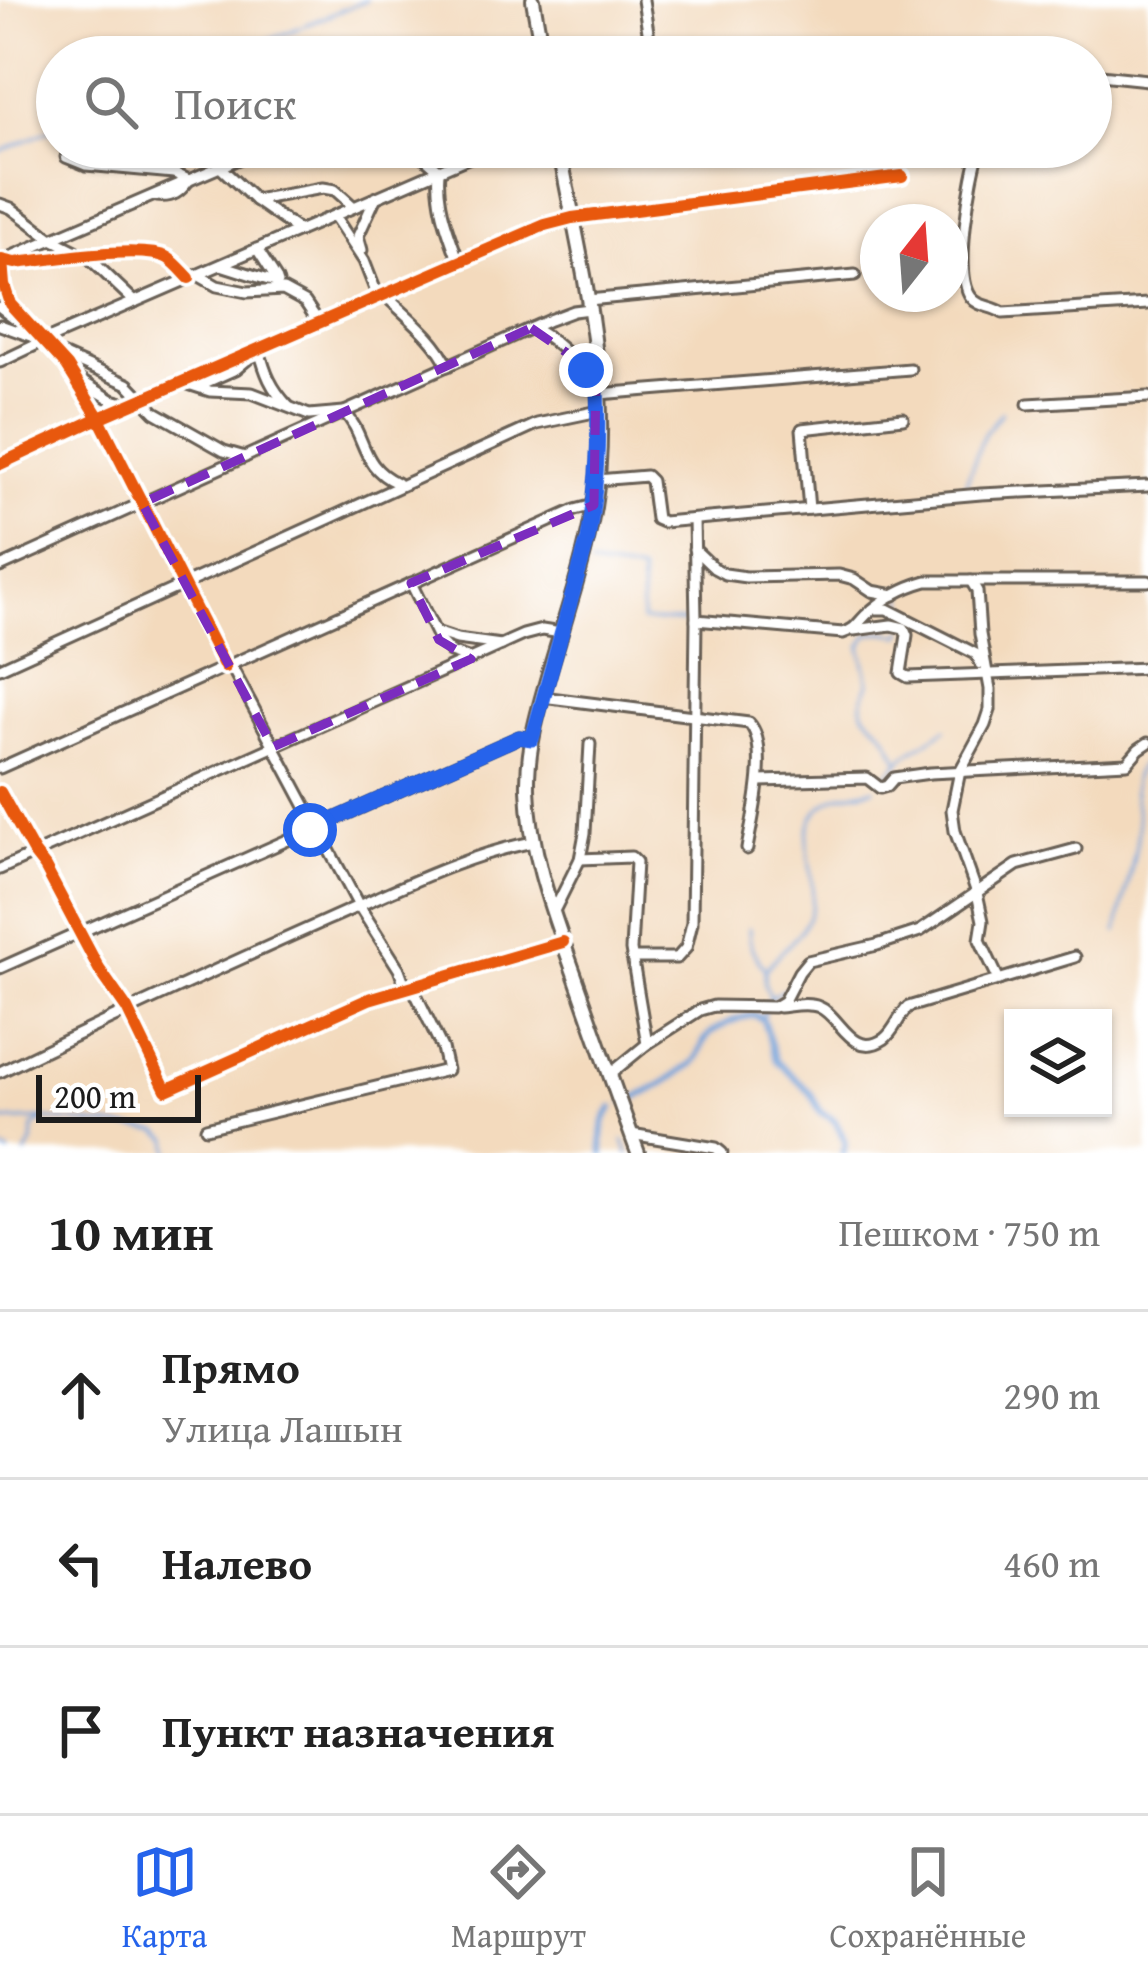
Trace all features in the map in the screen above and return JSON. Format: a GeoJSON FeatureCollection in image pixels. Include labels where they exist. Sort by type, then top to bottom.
{"type":"FeatureCollection","features":[{"type":"Feature","properties":{"kind":"main road"},"geometry":{"type":"LineString","coordinates":[[532,0],[538,36]]}},
{"type":"Feature","properties":{"kind":"main road"},"geometry":{"type":"LineString","coordinates":[[563,168],[589,304],[599,411],[597,480],[588,539],[532,739],[528,791],[534,842],[553,913],[638,1153]]}},
{"type":"Feature","properties":{"kind":"street"},"geometry":{"type":"LineString","coordinates":[[643,0],[649,36]]}},
{"type":"Feature","properties":{"kind":"street"},"geometry":{"type":"LineString","coordinates":[[1112,76],[1148,80]]}},
{"type":"Feature","properties":{"kind":"street"},"geometry":{"type":"LineString","coordinates":[[119,168],[173,173]]}},
{"type":"Feature","properties":{"kind":"street"},"geometry":{"type":"LineString","coordinates":[[167,168],[189,180]]}},
{"type":"Feature","properties":{"kind":"street"},"geometry":{"type":"LineString","coordinates":[[1,261],[218,168]]}},
{"type":"Feature","properties":{"kind":"street"},"geometry":{"type":"LineString","coordinates":[[221,168],[299,231]]}},
{"type":"Feature","properties":{"kind":"street"},"geometry":{"type":"LineString","coordinates":[[0,347],[4,361],[444,168]]}},
{"type":"Feature","properties":{"kind":"street"},"geometry":{"type":"LineString","coordinates":[[974,168],[964,251],[966,286],[972,300],[1003,313],[1148,304]]}},
{"type":"Feature","properties":{"kind":"street"},"geometry":{"type":"LineString","coordinates":[[439,170],[437,187],[444,221],[459,262]]}},
{"type":"Feature","properties":{"kind":"street"},"geometry":{"type":"LineString","coordinates":[[0,464],[545,225],[902,176]]}},
{"type":"Feature","properties":{"kind":"street"},"geometry":{"type":"LineString","coordinates":[[255,200],[322,188],[335,190],[354,207]]}},
{"type":"Feature","properties":{"kind":"street"},"geometry":{"type":"LineString","coordinates":[[364,261],[358,236],[376,198]]}},
{"type":"Feature","properties":{"kind":"street"},"geometry":{"type":"LineString","coordinates":[[0,204],[52,239],[88,256],[135,302]]}},
{"type":"Feature","properties":{"kind":"street"},"geometry":{"type":"LineString","coordinates":[[335,217],[381,296],[429,338],[448,366]]}},
{"type":"Feature","properties":{"kind":"street"},"geometry":{"type":"LineString","coordinates":[[257,249],[281,286]]}},
{"type":"Feature","properties":{"kind":"street"},"geometry":{"type":"LineString","coordinates":[[1,261],[133,252],[170,259],[217,286],[248,292],[281,286]]}},
{"type":"Feature","properties":{"kind":"street"},"geometry":{"type":"LineString","coordinates":[[1,261],[10,304],[73,376],[99,418],[184,586],[442,1048],[447,1070],[206,1128]]}},
{"type":"Feature","properties":{"kind":"street"},"geometry":{"type":"LineString","coordinates":[[220,265],[281,286],[305,302],[319,323]]}},
{"type":"Feature","properties":{"kind":"street"},"geometry":{"type":"LineString","coordinates":[[0,568],[589,304],[855,275]]}},
{"type":"Feature","properties":{"kind":"street"},"geometry":{"type":"LineString","coordinates":[[0,307],[44,341]]}},
{"type":"Feature","properties":{"kind":"street"},"geometry":{"type":"LineString","coordinates":[[0,326],[44,341]]}},
{"type":"Feature","properties":{"kind":"street"},"geometry":{"type":"LineString","coordinates":[[531,328],[545,333],[586,370],[596,373]]}},
{"type":"Feature","properties":{"kind":"street"},"geometry":{"type":"LineString","coordinates":[[197,387],[236,369],[259,349]]}},
{"type":"Feature","properties":{"kind":"street"},"geometry":{"type":"LineString","coordinates":[[259,349],[265,376],[292,410]]}},
{"type":"Feature","properties":{"kind":"street"},"geometry":{"type":"LineString","coordinates":[[53,351],[128,384],[155,412],[224,451],[245,457]]}},
{"type":"Feature","properties":{"kind":"street"},"geometry":{"type":"LineString","coordinates":[[598,394],[910,369]]}},
{"type":"Feature","properties":{"kind":"street"},"geometry":{"type":"LineString","coordinates":[[73,376],[129,405]]}},
{"type":"Feature","properties":{"kind":"street"},"geometry":{"type":"LineString","coordinates":[[182,382],[210,392],[252,393],[309,415],[344,412],[380,473],[397,482]]}},
{"type":"Feature","properties":{"kind":"street"},"geometry":{"type":"LineString","coordinates":[[1028,404],[1148,397]]}},
{"type":"Feature","properties":{"kind":"street"},"geometry":{"type":"LineString","coordinates":[[0,668],[537,424],[599,411]]}},
{"type":"Feature","properties":{"kind":"street"},"geometry":{"type":"LineString","coordinates":[[309,415],[320,424]]}},
{"type":"Feature","properties":{"kind":"street"},"geometry":{"type":"LineString","coordinates":[[809,509],[802,429],[903,418]]}},
{"type":"Feature","properties":{"kind":"street"},"geometry":{"type":"LineString","coordinates":[[597,480],[646,476],[651,481],[656,519],[663,522],[981,494],[1148,486]]}},
{"type":"Feature","properties":{"kind":"street"},"geometry":{"type":"LineString","coordinates":[[0,768],[594,505]]}},
{"type":"Feature","properties":{"kind":"street"},"geometry":{"type":"LineString","coordinates":[[632,958],[677,958],[686,948],[692,923],[694,520]]}},
{"type":"Feature","properties":{"kind":"street"},"geometry":{"type":"LineString","coordinates":[[694,549],[725,574],[839,575],[872,591],[894,595]]}},
{"type":"Feature","properties":{"kind":"street"},"geometry":{"type":"LineString","coordinates":[[854,630],[874,608],[908,586],[927,581],[1148,580]]}},
{"type":"Feature","properties":{"kind":"street"},"geometry":{"type":"LineString","coordinates":[[971,581],[990,710],[960,771],[952,810],[977,893],[983,921],[980,940],[999,980]]}},
{"type":"Feature","properties":{"kind":"street"},"geometry":{"type":"LineString","coordinates":[[411,583],[450,652],[471,658]]}},
{"type":"Feature","properties":{"kind":"street"},"geometry":{"type":"LineString","coordinates":[[874,608],[886,609],[976,654],[986,674]]}},
{"type":"Feature","properties":{"kind":"street"},"geometry":{"type":"LineString","coordinates":[[696,620],[843,633],[891,625],[904,628],[901,673],[908,677],[1148,668]]}},
{"type":"Feature","properties":{"kind":"street"},"geometry":{"type":"LineString","coordinates":[[0,868],[501,645],[542,630],[561,633]]}},
{"type":"Feature","properties":{"kind":"street"},"geometry":{"type":"LineString","coordinates":[[436,632],[501,645]]}},
{"type":"Feature","properties":{"kind":"street"},"geometry":{"type":"LineString","coordinates":[[542,697],[749,723],[756,730],[760,781],[747,849]]}},
{"type":"Feature","properties":{"kind":"street"},"geometry":{"type":"LineString","coordinates":[[0,968],[519,737],[532,739]]}},
{"type":"Feature","properties":{"kind":"street"},"geometry":{"type":"LineString","coordinates":[[760,781],[867,778],[880,788],[895,778],[960,771],[1127,763],[1148,743]]}},
{"type":"Feature","properties":{"kind":"street"},"geometry":{"type":"LineString","coordinates":[[553,913],[580,859],[590,744]]}},
{"type":"Feature","properties":{"kind":"street"},"geometry":{"type":"LineString","coordinates":[[0,792],[99,969],[127,1009],[166,1090],[369,999],[563,942]]}},
{"type":"Feature","properties":{"kind":"street"},"geometry":{"type":"LineString","coordinates":[[0,1072],[127,1009],[359,906],[499,848],[534,842]]}},
{"type":"Feature","properties":{"kind":"street"},"geometry":{"type":"LineString","coordinates":[[774,1007],[784,1000],[808,961],[920,931],[1017,865],[1076,849]]}},
{"type":"Feature","properties":{"kind":"street"},"geometry":{"type":"LineString","coordinates":[[580,859],[632,857],[636,862],[632,958],[647,1044]]}},
{"type":"Feature","properties":{"kind":"street"},"geometry":{"type":"LineString","coordinates":[[609,1075],[647,1044],[700,1010],[715,1006],[813,1005],[824,1008],[846,1035],[860,1042],[880,1042],[908,1007],[1075,957]]}},
{"type":"Feature","properties":{"kind":"street"},"geometry":{"type":"LineString","coordinates":[[631,1135],[716,1148],[722,1153]]}},
{"type":"Feature","properties":{"kind":"highlighted area"},"geometry":{"type":"Polygon","coordinates":[[[531,328],[596,373],[594,505],[411,583],[439,640],[471,659],[273,747],[142,503],[531,328]]]}},
{"type":"Feature","properties":{"kind":"waterway"},"geometry":{"type":"LineString","coordinates":[[279,36],[366,0]]}},
{"type":"Feature","properties":{"kind":"waterway"},"geometry":{"type":"LineString","coordinates":[[0,152],[36,136]]}},
{"type":"Feature","properties":{"kind":"waterway"},"geometry":{"type":"LineString","coordinates":[[963,491],[984,434],[1002,412]]}},
{"type":"Feature","properties":{"kind":"waterway"},"geometry":{"type":"LineString","coordinates":[[590,566],[641,573],[642,621],[685,622]]}},
{"type":"Feature","properties":{"kind":"waterway"},"geometry":{"type":"LineString","coordinates":[[904,597],[907,616]]}},
{"type":"Feature","properties":{"kind":"waterway"},"geometry":{"type":"LineString","coordinates":[[899,760],[862,707],[869,683],[861,647],[868,635],[901,635],[904,630]]}},
{"type":"Feature","properties":{"kind":"waterway"},"geometry":{"type":"LineString","coordinates":[[881,781],[906,755],[946,729]]}},
{"type":"Feature","properties":{"kind":"waterway"},"geometry":{"type":"LineString","coordinates":[[1117,932],[1138,829],[1134,780],[1148,758]]}},
{"type":"Feature","properties":{"kind":"waterway"},"geometry":{"type":"LineString","coordinates":[[770,996],[765,970],[798,934],[811,909],[808,832],[812,819],[837,797],[874,788]]}},
{"type":"Feature","properties":{"kind":"waterway"},"geometry":{"type":"LineString","coordinates":[[749,928],[752,949],[764,968]]}},
{"type":"Feature","properties":{"kind":"waterway"},"geometry":{"type":"LineString","coordinates":[[763,1020],[768,1001],[784,990]]}},
{"type":"Feature","properties":{"kind":"waterway"},"geometry":{"type":"LineString","coordinates":[[625,1101],[692,1064],[714,1030],[755,1015],[763,1020],[776,1060],[810,1092],[820,1111],[835,1121],[846,1143],[843,1153]]}},
{"type":"Feature","properties":{"kind":"waterway"},"geometry":{"type":"LineString","coordinates":[[603,1153],[603,1129],[613,1108]]}},
{"type":"Feature","properties":{"kind":"waterway"},"geometry":{"type":"LineString","coordinates":[[0,1121],[43,1119],[158,1131],[169,1139],[171,1153]]}},
{"type":"Feature","properties":{"kind":"waterway"},"geometry":{"type":"LineString","coordinates":[[26,1153],[33,1127],[42,1121]]}},
{"type":"Feature","properties":{"kind":"waterway"},"geometry":{"type":"LineString","coordinates":[[624,1141],[628,1153]]}},
{"type":"Feature","properties":{"kind":"waterway"},"geometry":{"type":"LineString","coordinates":[[0,1149],[10,1153]]}},
{"type":"Feature","properties":{"kind":"cycle path"},"geometry":{"type":"LineString","coordinates":[[0,464],[545,225],[902,176]]}},
{"type":"Feature","properties":{"kind":"cycle path"},"geometry":{"type":"LineString","coordinates":[[189,278],[171,260],[137,252],[15,263],[2,260],[10,304],[67,366],[99,418],[225,667]]}},
{"type":"Feature","properties":{"kind":"cycle path"},"geometry":{"type":"LineString","coordinates":[[0,792],[99,969],[127,1009],[166,1090],[369,999],[563,942]]}},
{"type":"Feature","properties":{"kind":"route"},"geometry":{"type":"LineString","coordinates":[[310,830],[519,737],[532,739],[594,505],[598,394],[596,373],[586,370]]}}]}
